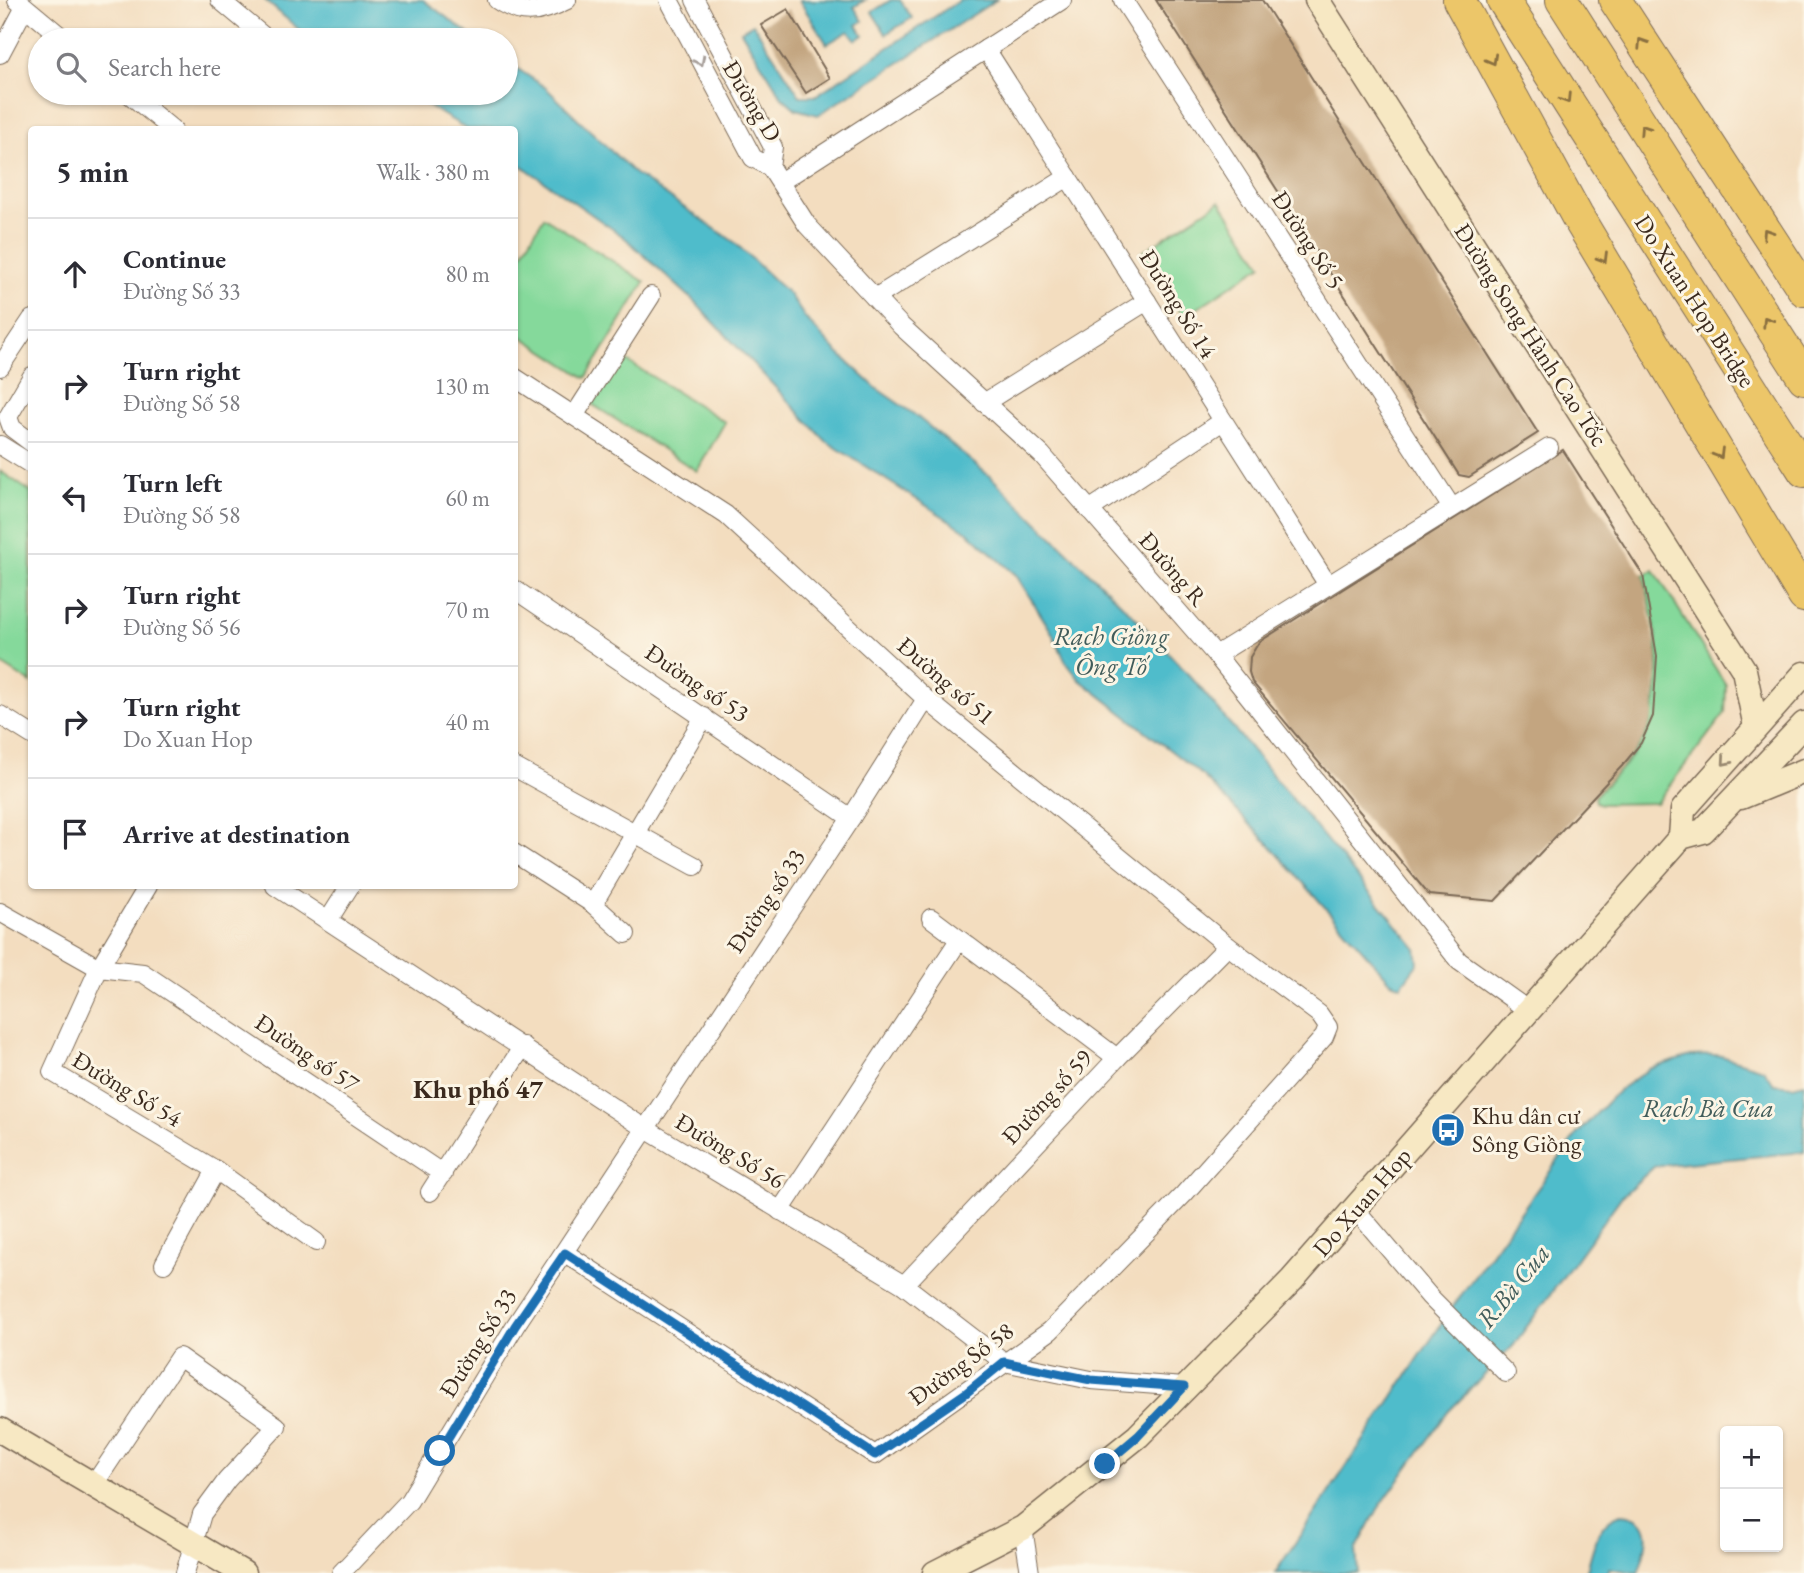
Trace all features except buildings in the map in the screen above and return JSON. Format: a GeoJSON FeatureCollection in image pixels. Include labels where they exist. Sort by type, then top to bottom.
{"type":"FeatureCollection","features":[{"type":"Feature","properties":{"kind":"highway"},"geometry":{"type":"LineString","coordinates":[[1459,0],[1577,216],[1804,596]]}},
{"type":"Feature","properties":{"kind":"highway","name":"Do Xuan Hop Bridge"},"geometry":{"type":"LineString","coordinates":[[1503,0],[1804,471]]}},
{"type":"Feature","properties":{"kind":"highway","name":"Do Xuan Hop Bridge"},"geometry":{"type":"LineString","coordinates":[[1562,0],[1804,378]]}},
{"type":"Feature","properties":{"kind":"highway"},"geometry":{"type":"LineString","coordinates":[[1615,0],[1804,290]]}},
{"type":"Feature","properties":{"kind":"main road","name":"Đường Song Hành Cao Tốc"},"geometry":{"type":"LineString","coordinates":[[1317,0],[1744,670],[1756,727]]}},
{"type":"Feature","properties":{"kind":"main road","name":"Đường Song Hành Cao Tốc"},"geometry":{"type":"LineString","coordinates":[[1744,670],[1785,695]]}},
{"type":"Feature","properties":{"kind":"main road"},"geometry":{"type":"LineString","coordinates":[[1681,837],[1683,810],[1804,674]]}},
{"type":"Feature","properties":{"kind":"main road","name":"Do Xuan Hop"},"geometry":{"type":"LineString","coordinates":[[935,1573],[1023,1528],[1138,1436],[1293,1280],[1681,837],[1703,831],[1804,724]]}},
{"type":"Feature","properties":{"kind":"main road"},"geometry":{"type":"LineString","coordinates":[[1787,743],[1804,761]]}},
{"type":"Feature","properties":{"kind":"main road"},"geometry":{"type":"LineString","coordinates":[[1734,800],[1804,771]]}},
{"type":"Feature","properties":{"kind":"main road"},"geometry":{"type":"LineString","coordinates":[[0,1430],[243,1573]]}},
{"type":"Feature","properties":{"kind":"street"},"geometry":{"type":"LineString","coordinates":[[220,0],[254,28]]}},
{"type":"Feature","properties":{"kind":"street"},"geometry":{"type":"LineString","coordinates":[[497,0],[512,10],[534,14],[567,0]]}},
{"type":"Feature","properties":{"kind":"street","name":"Đường D"},"geometry":{"type":"LineString","coordinates":[[669,0],[753,158],[775,175]]}},
{"type":"Feature","properties":{"kind":"street","name":"Đường D"},"geometry":{"type":"LineString","coordinates":[[695,0],[773,147],[775,175]]}},
{"type":"Feature","properties":{"kind":"street"},"geometry":{"type":"LineString","coordinates":[[775,175],[986,49],[1062,0]]}},
{"type":"Feature","properties":{"kind":"street","name":"Đường Số 5"},"geometry":{"type":"LineString","coordinates":[[1123,0],[1452,508]]}},
{"type":"Feature","properties":{"kind":"street"},"geometry":{"type":"LineString","coordinates":[[0,54],[21,4],[50,28]]}},
{"type":"Feature","properties":{"kind":"street","name":"Đường Số 14"},"geometry":{"type":"LineString","coordinates":[[986,49],[1328,585]]}},
{"type":"Feature","properties":{"kind":"street"},"geometry":{"type":"LineString","coordinates":[[141,105],[163,126]]}},
{"type":"Feature","properties":{"kind":"street","name":"Đường R"},"geometry":{"type":"LineString","coordinates":[[775,175],[807,225],[875,298],[1042,455],[1090,510],[1216,655],[1459,961],[1529,1011]]}},
{"type":"Feature","properties":{"kind":"street"},"geometry":{"type":"LineString","coordinates":[[875,298],[1068,177]]}},
{"type":"Feature","properties":{"kind":"street"},"geometry":{"type":"LineString","coordinates":[[574,416],[651,296]]}},
{"type":"Feature","properties":{"kind":"street"},"geometry":{"type":"LineString","coordinates":[[985,403],[1147,301]]}},
{"type":"Feature","properties":{"kind":"street"},"geometry":{"type":"LineString","coordinates":[[0,367],[28,325]]}},
{"type":"Feature","properties":{"kind":"street","name":"Đường số 51"},"geometry":{"type":"LineString","coordinates":[[518,380],[726,515],[926,699],[1228,946],[1325,1020],[1327,1032],[1324,1037]]}},
{"type":"Feature","properties":{"kind":"street"},"geometry":{"type":"LineString","coordinates":[[28,383],[8,417],[12,428],[28,440]]}},
{"type":"Feature","properties":{"kind":"street"},"geometry":{"type":"LineString","coordinates":[[1090,510],[1223,421]]}},
{"type":"Feature","properties":{"kind":"street"},"geometry":{"type":"LineString","coordinates":[[0,444],[28,462]]}},
{"type":"Feature","properties":{"kind":"street"},"geometry":{"type":"LineString","coordinates":[[1216,655],[1549,448]]}},
{"type":"Feature","properties":{"kind":"street","name":"Đường số 53"},"geometry":{"type":"LineString","coordinates":[[518,592],[851,818]]}},
{"type":"Feature","properties":{"kind":"street","name":"Đường số 33"},"geometry":{"type":"LineString","coordinates":[[644,1128],[851,818],[926,699]]}},
{"type":"Feature","properties":{"kind":"street"},"geometry":{"type":"LineString","coordinates":[[0,715],[28,732]]}},
{"type":"Feature","properties":{"kind":"street"},"geometry":{"type":"LineString","coordinates":[[593,904],[704,717]]}},
{"type":"Feature","properties":{"kind":"street"},"geometry":{"type":"LineString","coordinates":[[518,769],[695,866]]}},
{"type":"Feature","properties":{"kind":"street"},"geometry":{"type":"LineString","coordinates":[[518,856],[593,904],[626,934]]}},
{"type":"Feature","properties":{"kind":"street","name":"Đường Số 54"},"geometry":{"type":"LineString","coordinates":[[146,889],[99,968],[51,1072],[216,1170],[316,1242]]}},
{"type":"Feature","properties":{"kind":"street","name":"Đường Số 56"},"geometry":{"type":"LineString","coordinates":[[280,889],[523,1046],[644,1128],[904,1285],[1004,1362],[1091,1380],[1184,1387]]}},
{"type":"Feature","properties":{"kind":"street"},"geometry":{"type":"LineString","coordinates":[[329,919],[349,889]]}},
{"type":"Feature","properties":{"kind":"street"},"geometry":{"type":"LineString","coordinates":[[0,912],[99,968]]}},
{"type":"Feature","properties":{"kind":"street"},"geometry":{"type":"LineString","coordinates":[[931,918],[1117,1058]]}},
{"type":"Feature","properties":{"kind":"street"},"geometry":{"type":"LineString","coordinates":[[780,1211],[959,940]]}},
{"type":"Feature","properties":{"kind":"street","name":"Đường số 59"},"geometry":{"type":"LineString","coordinates":[[904,1285],[1117,1058],[1228,946]]}},
{"type":"Feature","properties":{"kind":"street","name":"Đường số 57"},"geometry":{"type":"LineString","coordinates":[[99,968],[143,973],[443,1174]]}},
{"type":"Feature","properties":{"kind":"street","name":"Đường Số 58"},"geometry":{"type":"LineString","coordinates":[[565,1253],[875,1455],[1050,1331],[1184,1194],[1324,1037]]}},
{"type":"Feature","properties":{"kind":"street"},"geometry":{"type":"LineString","coordinates":[[430,1192],[523,1046]]}},
{"type":"Feature","properties":{"kind":"street","name":"Đường Số 33"},"geometry":{"type":"LineString","coordinates":[[341,1573],[409,1501],[515,1326],[644,1128]]}},
{"type":"Feature","properties":{"kind":"street"},"geometry":{"type":"LineString","coordinates":[[164,1264],[216,1170]]}},
{"type":"Feature","properties":{"kind":"street"},"geometry":{"type":"LineString","coordinates":[[1356,1210],[1430,1297],[1506,1373]]}},
{"type":"Feature","properties":{"kind":"street"},"geometry":{"type":"LineString","coordinates":[[93,1486],[179,1357],[277,1426],[213,1497],[202,1514],[185,1573]]}},
{"type":"Feature","properties":{"kind":"street"},"geometry":{"type":"LineString","coordinates":[[1023,1528],[1030,1573]]}},
{"type":"Feature","properties":{"kind":"green space"},"geometry":{"type":"Polygon","coordinates":[[[1220,201],[1262,265],[1184,317],[1141,253],[1220,201]]]}},
{"type":"Feature","properties":{"kind":"green space"},"geometry":{"type":"Polygon","coordinates":[[[544,217],[645,282],[586,378],[518,334],[518,260],[544,217]]]}},
{"type":"Feature","properties":{"kind":"green space"},"geometry":{"type":"Polygon","coordinates":[[[619,356],[725,422],[697,471],[590,403],[619,356]]]}},
{"type":"Feature","properties":{"kind":"green space"},"geometry":{"type":"Polygon","coordinates":[[[0,471],[28,490],[28,681],[0,663],[0,471]]]}},
{"type":"Feature","properties":{"kind":"green space"},"geometry":{"type":"Polygon","coordinates":[[[1654,570],[1726,685],[1725,713],[1656,803],[1602,804],[1595,802],[1594,797],[1638,747],[1651,720],[1656,700],[1656,636],[1643,575],[1654,570]]]}},
{"type":"Feature","properties":{"kind":"water"},"geometry":{"type":"Polygon","coordinates":[[[265,0],[423,0],[461,28],[297,28],[265,0]]]}},
{"type":"Feature","properties":{"kind":"water"},"geometry":{"type":"Polygon","coordinates":[[[799,0],[865,0],[854,7],[863,21],[857,25],[863,35],[856,40],[849,31],[827,44],[799,0]]]}},
{"type":"Feature","properties":{"kind":"water"},"geometry":{"type":"Polygon","coordinates":[[[891,0],[900,0],[912,18],[886,34],[872,12],[891,0]]]}},
{"type":"Feature","properties":{"kind":"water"},"geometry":{"type":"Polygon","coordinates":[[[960,0],[996,0],[818,115],[796,109],[782,97],[741,31],[753,24],[800,96],[815,96],[960,0]]]}},
{"type":"Feature","properties":{"kind":"water","name":"Rạch Giồng Ông Tố"},"geometry":{"type":"Polygon","coordinates":[[[518,69],[546,88],[634,173],[734,242],[789,294],[806,319],[876,388],[915,415],[993,479],[1140,622],[1196,683],[1416,948],[1418,963],[1401,986],[1391,982],[1269,844],[1202,775],[1080,680],[1066,662],[1051,631],[1016,575],[969,533],[826,441],[692,299],[624,237],[518,163],[518,126],[462,126],[427,105],[518,105],[518,69]]]}},
{"type":"Feature","properties":{"kind":"water","name":"Rạch Bà Cua"},"geometry":{"type":"Polygon","coordinates":[[[1718,1055],[1763,1069],[1774,1084],[1793,1086],[1804,1083],[1804,1152],[1655,1166],[1622,1196],[1512,1347],[1448,1412],[1378,1509],[1356,1550],[1358,1573],[1275,1573],[1454,1305],[1577,1134],[1618,1091],[1649,1069],[1691,1056],[1718,1055]]]}},
{"type":"Feature","properties":{"kind":"water"},"geometry":{"type":"Polygon","coordinates":[[[1622,1514],[1633,1516],[1641,1521],[1645,1528],[1646,1545],[1638,1573],[1609,1568],[1608,1573],[1586,1573],[1601,1530],[1613,1517],[1622,1514]]]}},
{"type":"Feature","properties":{"kind":"place","name":"Khu dân cư Sông Giồng"},"geometry":{"type":"Point","coordinates":[1448,1130]}},
{"type":"Feature","properties":{"kind":"district","name":"Khu phố 47"},"geometry":{"type":"Point","coordinates":[478,1089]}},
{"type":"Feature","properties":{"kind":"route"},"geometry":{"type":"LineString","coordinates":[[440,1451],[515,1326],[565,1253],[875,1455],[966,1393],[1004,1362],[1091,1380],[1184,1387],[1138,1436],[1105,1464]]}},
{"type":"Feature","properties":{"kind":"water label","name":"R.Bà Cua"},"geometry":{"type":"Point","coordinates":[1513,1286]}}]}
